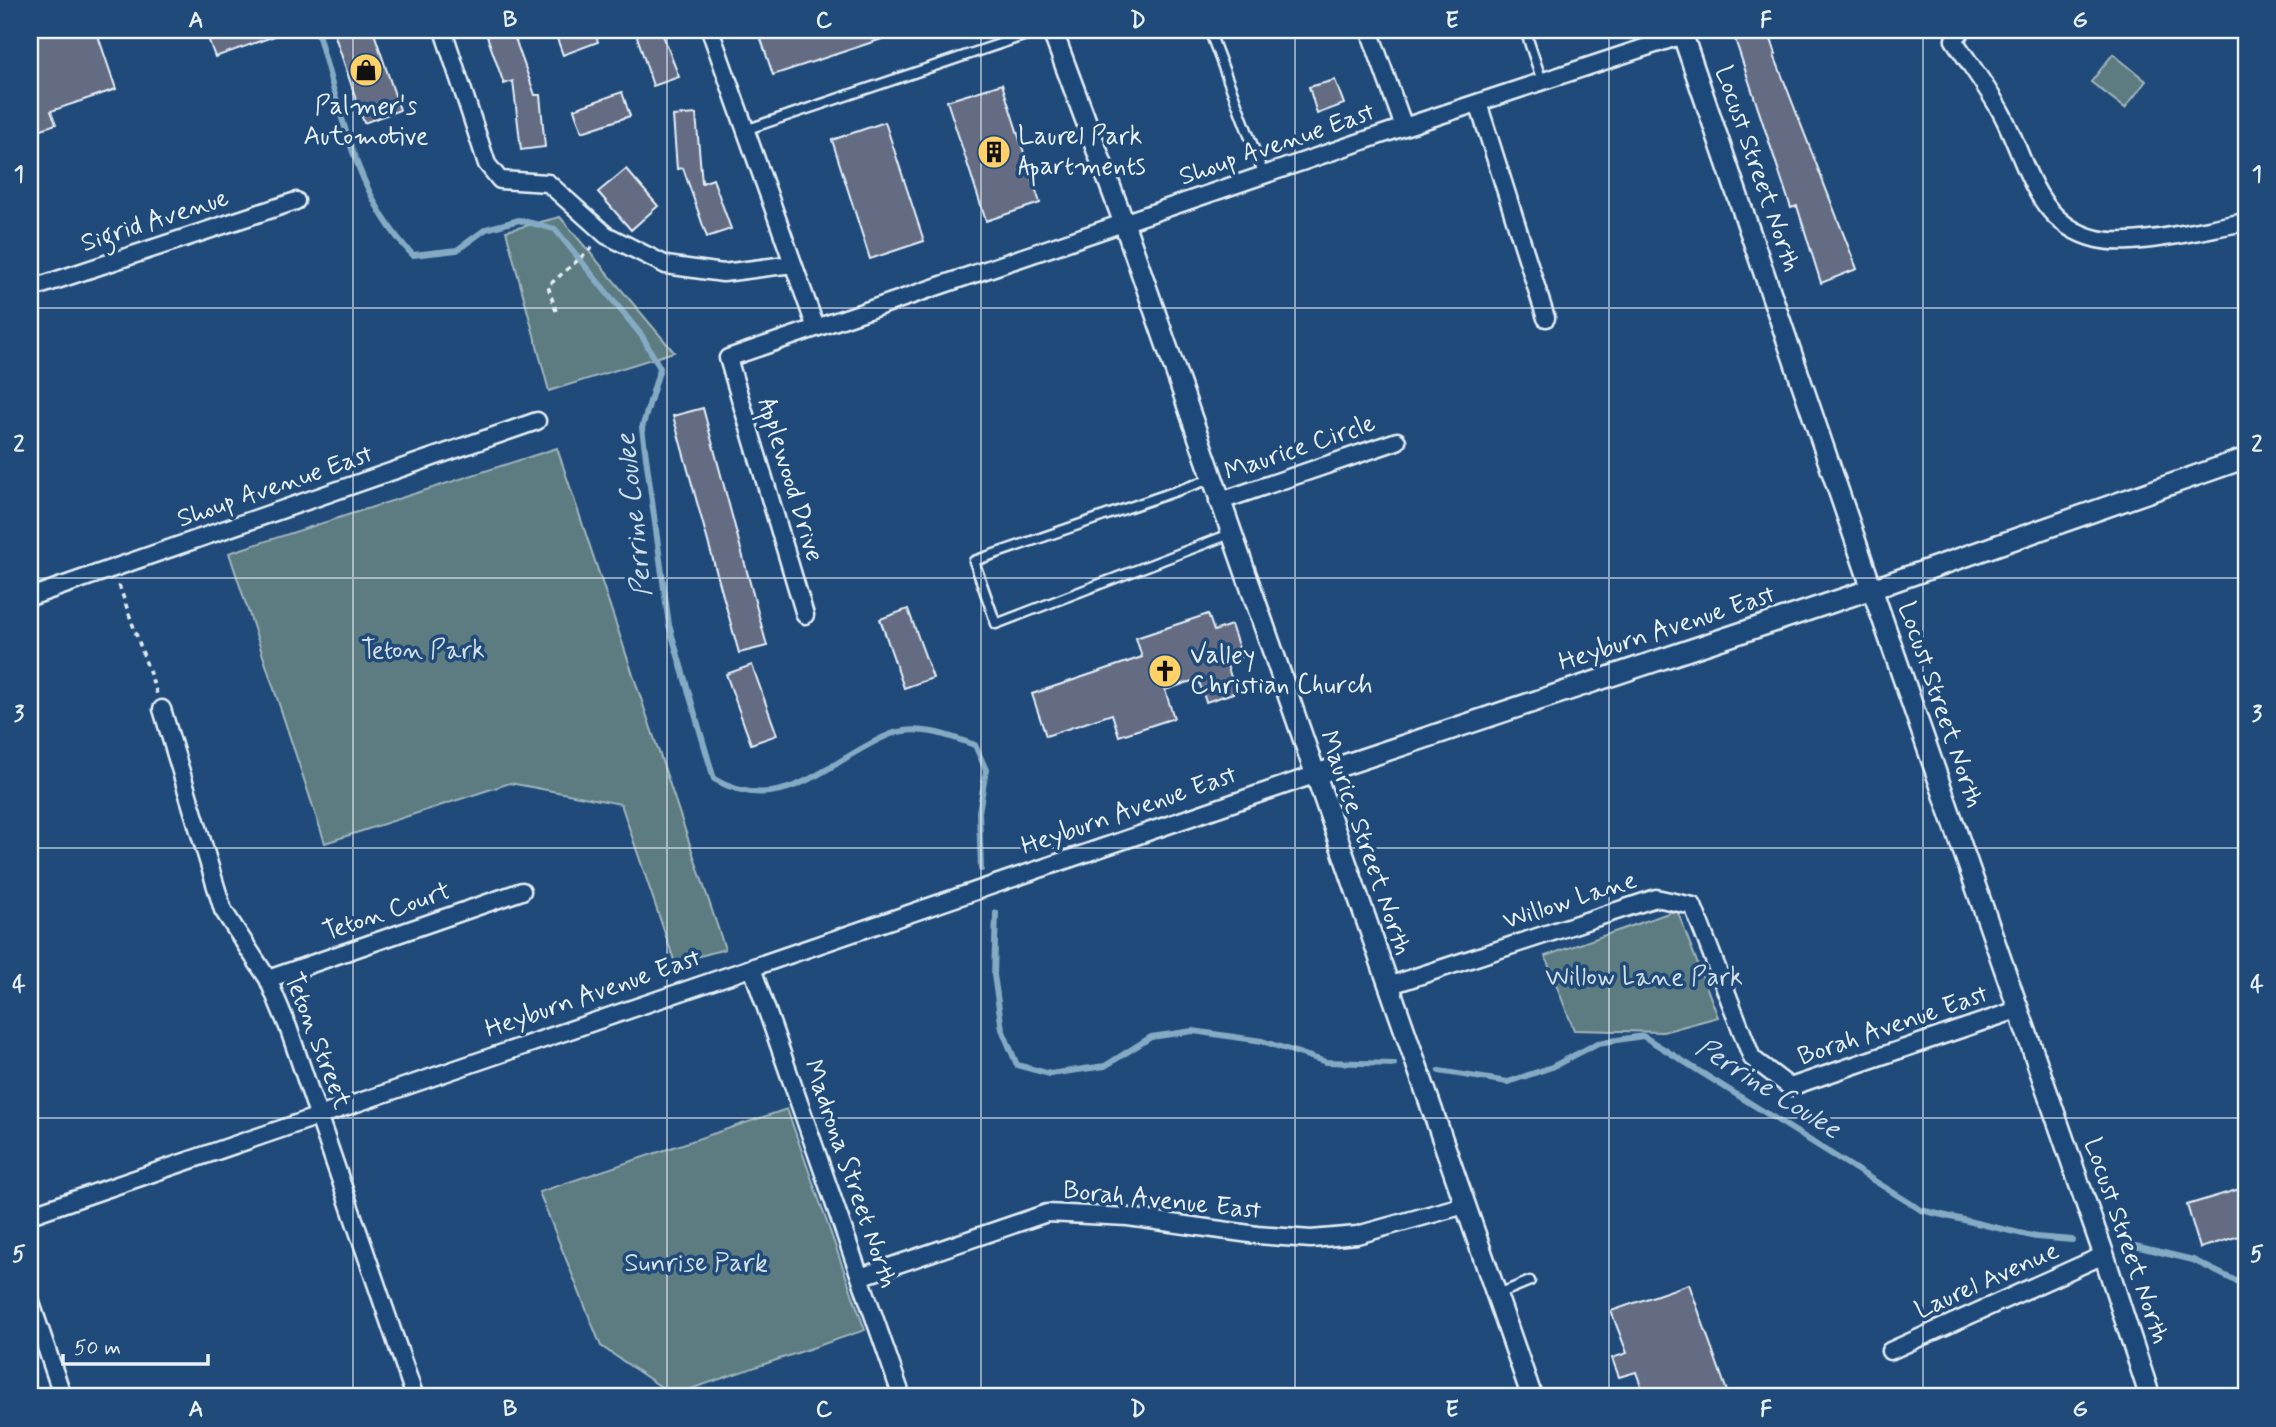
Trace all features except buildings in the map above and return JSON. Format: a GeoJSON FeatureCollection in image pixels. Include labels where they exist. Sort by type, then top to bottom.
{"type":"FeatureCollection","features":[{"type":"Feature","properties":{"kind":"street"},"geometry":{"type":"LineString","coordinates":[[443,30],[487,164],[500,180],[548,183],[606,235],[666,265],[723,273],[793,264]]}},
{"type":"Feature","properties":{"kind":"street"},"geometry":{"type":"LineString","coordinates":[[710,30],[816,328]]}},
{"type":"Feature","properties":{"kind":"street","name":"Maurice Street North"},"geometry":{"type":"LineString","coordinates":[[1052,30],[1124,223],[1210,479],[1532,1397]]}},
{"type":"Feature","properties":{"kind":"street"},"geometry":{"type":"LineString","coordinates":[[1369,30],[1404,127]]}},
{"type":"Feature","properties":{"kind":"street"},"geometry":{"type":"LineString","coordinates":[[1962,30],[1954,40],[2001,112],[2041,202],[2074,231],[2099,240],[2137,240],[2246,222]]}},
{"type":"Feature","properties":{"kind":"street","name":"Shoup Avenue East"},"geometry":{"type":"LineString","coordinates":[[728,358],[1682,33]]}},
{"type":"Feature","properties":{"kind":"street","name":"Locust Street North"},"geometry":{"type":"LineString","coordinates":[[1682,33],[2017,1010],[2104,1255],[2150,1397]]}},
{"type":"Feature","properties":{"kind":"street"},"geometry":{"type":"LineString","coordinates":[[1478,103],[1546,318]]}},
{"type":"Feature","properties":{"kind":"street","name":"Sigrid Avenue"},"geometry":{"type":"LineString","coordinates":[[30,289],[296,201]]}},
{"type":"Feature","properties":{"kind":"street","name":"Applewood Drive"},"geometry":{"type":"LineString","coordinates":[[728,358],[805,615]]}},
{"type":"Feature","properties":{"kind":"street","name":"Shoup Avenue East"},"geometry":{"type":"LineString","coordinates":[[30,597],[537,421]]}},
{"type":"Feature","properties":{"kind":"street","name":"Maurice Circle"},"geometry":{"type":"LineString","coordinates":[[1218,502],[1397,441]]}},
{"type":"Feature","properties":{"kind":"street","name":"Heyburn Avenue East"},"geometry":{"type":"LineString","coordinates":[[30,1215],[1314,775],[1872,589],[2246,458]]}},
{"type":"Feature","properties":{"kind":"street","name":"Teton Street"},"geometry":{"type":"LineString","coordinates":[[162,709],[223,910],[268,979],[320,1115],[415,1397]]}},
{"type":"Feature","properties":{"kind":"street","name":"Teton Court"},"geometry":{"type":"LineString","coordinates":[[268,979],[522,891]]}},
{"type":"Feature","properties":{"kind":"street","name":"Willow Lane"},"geometry":{"type":"LineString","coordinates":[[1388,986],[1656,898],[1693,906],[1752,1058]]}},
{"type":"Feature","properties":{"kind":"street","name":"Madrona Street North"},"geometry":{"type":"LineString","coordinates":[[752,968],[902,1397]]}},
{"type":"Feature","properties":{"kind":"street","name":"Borah Avenue East"},"geometry":{"type":"LineString","coordinates":[[1752,1058],[1790,1087],[2017,1010]]}},
{"type":"Feature","properties":{"kind":"street","name":"Borah Avenue East"},"geometry":{"type":"LineString","coordinates":[[860,1277],[1047,1213],[1128,1217],[1257,1235],[1311,1239],[1357,1235],[1465,1205]]}},
{"type":"Feature","properties":{"kind":"street","name":"Laurel Avenue"},"geometry":{"type":"LineString","coordinates":[[1890,1351],[2104,1255]]}},
{"type":"Feature","properties":{"kind":"street"},"geometry":{"type":"LineString","coordinates":[[30,1300],[63,1397]]}},
{"type":"Feature","properties":{"kind":"lane"},"geometry":{"type":"LineString","coordinates":[[745,130],[1041,30]]}},
{"type":"Feature","properties":{"kind":"lane"},"geometry":{"type":"LineString","coordinates":[[1209,30],[1264,175]]}},
{"type":"Feature","properties":{"kind":"lane"},"geometry":{"type":"LineString","coordinates":[[1525,30],[1542,82]]}},
{"type":"Feature","properties":{"kind":"lane"},"geometry":{"type":"LineString","coordinates":[[1210,479],[974,561],[996,624],[1230,534]]}},
{"type":"Feature","properties":{"kind":"lane"},"geometry":{"type":"LineString","coordinates":[[1496,1295],[1530,1281]]}},
{"type":"Feature","properties":{"kind":"path"},"geometry":{"type":"LineString","coordinates":[[556,311],[548,286],[606,235]]}},
{"type":"Feature","properties":{"kind":"path"},"geometry":{"type":"LineString","coordinates":[[113,570],[162,709]]}},
{"type":"Feature","properties":{"kind":"green space"},"geometry":{"type":"Polygon","coordinates":[[[2113,54],[2146,81],[2125,108],[2091,82],[2113,54]]]}},
{"type":"Feature","properties":{"kind":"green space"},"geometry":{"type":"Polygon","coordinates":[[[560,217],[674,352],[549,391],[506,231],[560,217]]]}},
{"type":"Feature","properties":{"kind":"green space","name":"Teton Park"},"geometry":{"type":"Polygon","coordinates":[[[557,448],[725,949],[675,963],[621,804],[510,783],[325,843],[229,553],[557,448]]]}},
{"type":"Feature","properties":{"kind":"green space","name":"Willow Lane Park"},"geometry":{"type":"Polygon","coordinates":[[[1677,910],[1718,1017],[1663,1032],[1574,1030],[1545,956],[1677,910]]]}},
{"type":"Feature","properties":{"kind":"green space","name":"Sunrise Park"},"geometry":{"type":"Polygon","coordinates":[[[787,1109],[865,1330],[673,1395],[601,1346],[539,1192],[787,1109]]]}},
{"type":"Feature","properties":{"kind":"waterway","name":"Perrine Coulee"},"geometry":{"type":"LineString","coordinates":[[317,30],[342,119],[364,179],[377,207],[413,255],[457,250],[486,229],[519,220],[555,229],[642,336],[660,368],[642,428],[669,625],[714,779],[739,790],[763,793],[806,781],[891,734],[912,730],[955,738],[975,745],[986,770],[979,812],[981,869]]}},
{"type":"Feature","properties":{"kind":"waterway","name":"Perrine Coulee"},"geometry":{"type":"LineString","coordinates":[[996,913],[994,975],[1002,1029],[1017,1065],[1050,1074],[1105,1066],[1151,1037],[1193,1031],[1262,1041],[1326,1062],[1394,1064]]}},
{"type":"Feature","properties":{"kind":"waterway","name":"Perrine Coulee"},"geometry":{"type":"LineString","coordinates":[[1439,1071],[1508,1082],[1552,1067],[1598,1043],[1643,1036],[1921,1210],[2036,1237],[2072,1240]]}},
{"type":"Feature","properties":{"kind":"waterway","name":"Perrine Coulee"},"geometry":{"type":"LineString","coordinates":[[2131,1245],[2193,1260],[2246,1286]]}},
{"type":"Feature","properties":{"kind":"place","name":"Palmer's Automotive"},"geometry":{"type":"Point","coordinates":[366,70]}},
{"type":"Feature","properties":{"kind":"place","name":"Laurel Park Apartments"},"geometry":{"type":"Point","coordinates":[994,152]}},
{"type":"Feature","properties":{"kind":"place","name":"Valley Christian Church"},"geometry":{"type":"Point","coordinates":[1165,671]}}]}
